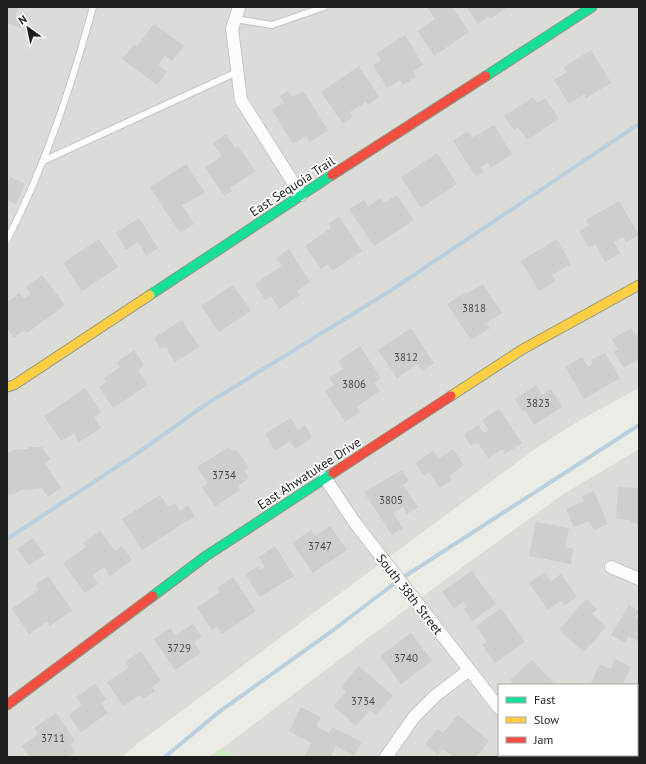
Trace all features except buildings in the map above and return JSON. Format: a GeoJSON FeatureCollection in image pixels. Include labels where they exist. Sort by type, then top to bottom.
{"type":"FeatureCollection","features":[{"type":"Feature","properties":{"kind":"street"},"geometry":{"type":"LineString","coordinates":[[239,7],[232,29],[241,100],[301,195]]}},
{"type":"Feature","properties":{"kind":"street","name":"East Sequoia Trail"},"geometry":{"type":"LineString","coordinates":[[7,387],[14,385],[301,195],[592,7]]}},
{"type":"Feature","properties":{"kind":"street","name":"East Ahwatukee Drive"},"geometry":{"type":"LineString","coordinates":[[7,705],[200,560],[523,350],[639,285]]}},
{"type":"Feature","properties":{"kind":"street","name":"South 38th Street"},"geometry":{"type":"LineString","coordinates":[[325,478],[355,523],[498,707]]}},
{"type":"Feature","properties":{"kind":"street"},"geometry":{"type":"LineString","coordinates":[[611,567],[639,579]]}},
{"type":"Feature","properties":{"kind":"street"},"geometry":{"type":"LineString","coordinates":[[386,757],[414,716],[435,696],[469,670]]}},
{"type":"Feature","properties":{"kind":"lane"},"geometry":{"type":"LineString","coordinates":[[7,240],[28,199],[43,161],[93,7]]}},
{"type":"Feature","properties":{"kind":"lane"},"geometry":{"type":"LineString","coordinates":[[235,19],[272,25],[324,7]]}},
{"type":"Feature","properties":{"kind":"lane"},"geometry":{"type":"LineString","coordinates":[[43,161],[237,72]]}},
{"type":"Feature","properties":{"kind":"shaded area"},"geometry":{"type":"Polygon","coordinates":[[[7,7],[639,7],[639,388],[577,422],[535,449],[141,741],[122,757],[7,757],[7,7]]]}},
{"type":"Feature","properties":{"kind":"shaded area"},"geometry":{"type":"Polygon","coordinates":[[[639,449],[639,757],[240,757],[221,749],[446,579],[562,495],[639,449]]]}},
{"type":"Feature","properties":{"kind":"green space"},"geometry":{"type":"Polygon","coordinates":[[[221,749],[240,757],[208,757],[221,749]]]}},
{"type":"Feature","properties":{"kind":"waterway"},"geometry":{"type":"LineString","coordinates":[[7,539],[135,455],[205,405],[390,291],[639,124]]}},
{"type":"Feature","properties":{"kind":"waterway"},"geometry":{"type":"LineString","coordinates":[[165,757],[219,712],[332,631],[399,580],[639,425]]}},
{"type":"Feature","properties":{"kind":"traffic: fast"},"geometry":{"type":"LineString","coordinates":[[486,76],[592,7]]}},
{"type":"Feature","properties":{"kind":"traffic: fast"},"geometry":{"type":"LineString","coordinates":[[150,295],[332,175]]}},
{"type":"Feature","properties":{"kind":"traffic: fast"},"geometry":{"type":"LineString","coordinates":[[153,596],[206,556],[333,473]]}},
{"type":"Feature","properties":{"kind":"traffic: slow"},"geometry":{"type":"LineString","coordinates":[[451,396],[523,349],[639,285]]}},
{"type":"Feature","properties":{"kind":"traffic: slow"},"geometry":{"type":"LineString","coordinates":[[7,387],[14,385],[150,295]]}},
{"type":"Feature","properties":{"kind":"traffic: jam"},"geometry":{"type":"LineString","coordinates":[[332,175],[486,76]]}},
{"type":"Feature","properties":{"kind":"traffic: jam"},"geometry":{"type":"LineString","coordinates":[[333,473],[451,396]]}},
{"type":"Feature","properties":{"kind":"traffic: jam"},"geometry":{"type":"LineString","coordinates":[[7,705],[153,596]]}}]}
